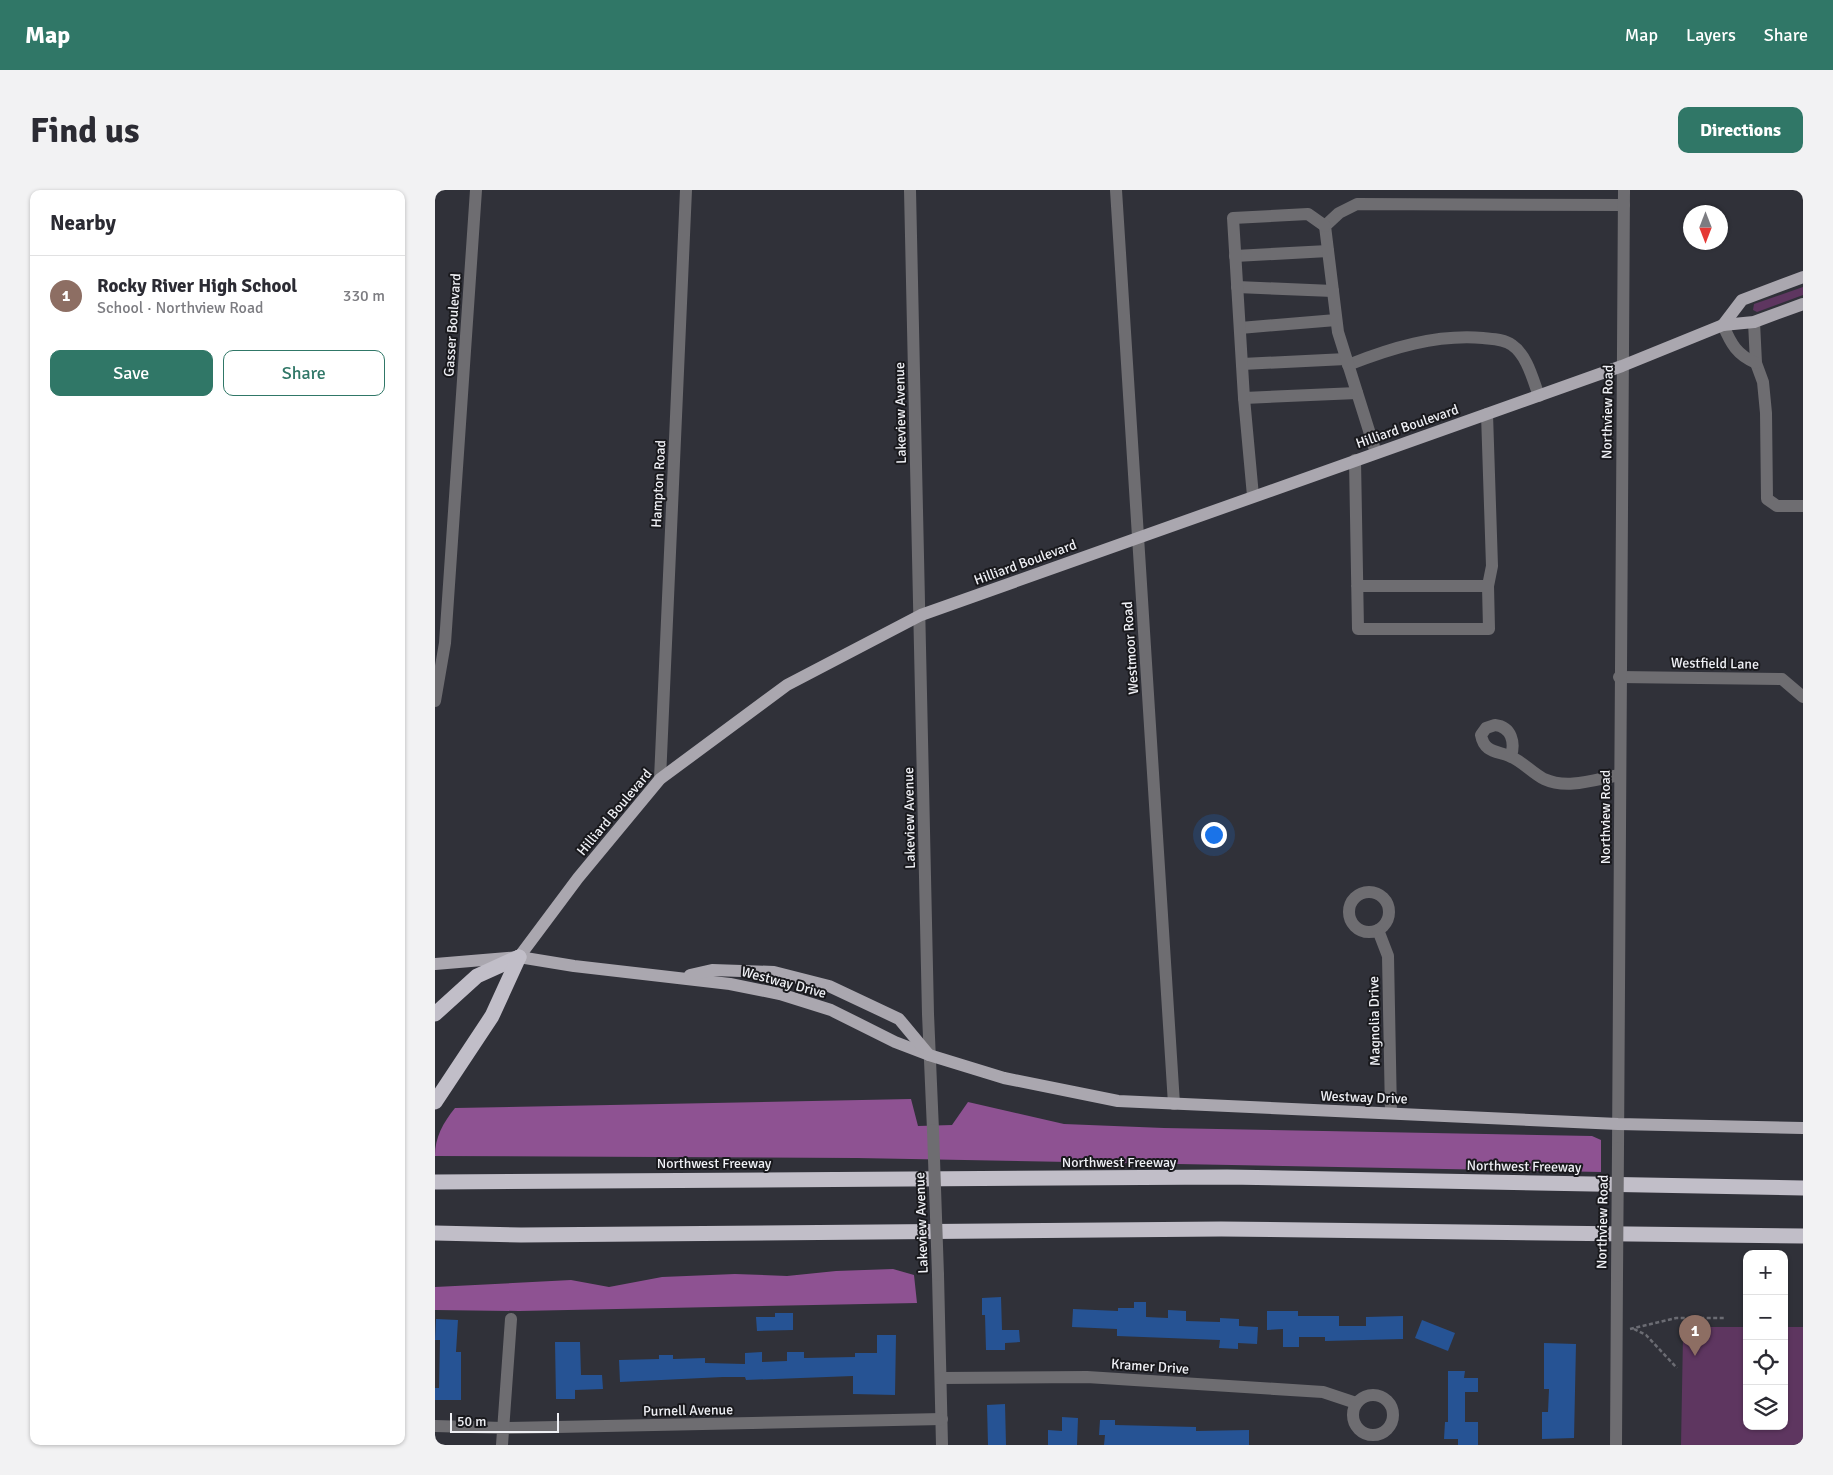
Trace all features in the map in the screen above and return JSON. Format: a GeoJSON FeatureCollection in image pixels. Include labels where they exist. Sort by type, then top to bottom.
{"type":"FeatureCollection","features":[{"type":"Feature","properties":{"kind":"highway"},"geometry":{"type":"LineString","coordinates":[[435,1014],[477,976],[519,957]]}},
{"type":"Feature","properties":{"kind":"highway"},"geometry":{"type":"LineString","coordinates":[[435,1102],[492,1016],[519,957]]}},
{"type":"Feature","properties":{"kind":"highway","name":"Northwest Freeway"},"geometry":{"type":"LineString","coordinates":[[435,1182],[1227,1177],[1803,1188]]}},
{"type":"Feature","properties":{"kind":"highway"},"geometry":{"type":"LineString","coordinates":[[435,1233],[531,1235],[1221,1229],[1803,1236]]}},
{"type":"Feature","properties":{"kind":"main road"},"geometry":{"type":"LineString","coordinates":[[1723,325],[1742,300],[1803,278]]}},
{"type":"Feature","properties":{"kind":"main road","name":"Hilliard Boulevard"},"geometry":{"type":"LineString","coordinates":[[519,957],[578,878],[660,779],[787,685],[921,615],[1622,366],[1723,325],[1754,322],[1803,304]]}},
{"type":"Feature","properties":{"kind":"main road"},"geometry":{"type":"LineString","coordinates":[[435,964],[519,957]]}},
{"type":"Feature","properties":{"kind":"main road","name":"Westway Drive"},"geometry":{"type":"LineString","coordinates":[[519,957],[574,966],[681,977],[780,994],[831,1010],[895,1042],[1004,1078],[1118,1101],[1618,1124],[1803,1128]]}},
{"type":"Feature","properties":{"kind":"main road","name":"Westway Drive"},"geometry":{"type":"LineString","coordinates":[[681,977],[712,970],[774,972],[829,986],[899,1020],[929,1054]]}},
{"type":"Feature","properties":{"kind":"street","name":"Gasser Boulevard"},"geometry":{"type":"LineString","coordinates":[[435,701],[445,643],[476,190]]}},
{"type":"Feature","properties":{"kind":"street","name":"Hampton Road"},"geometry":{"type":"LineString","coordinates":[[660,779],[686,190]]}},
{"type":"Feature","properties":{"kind":"street","name":"Lakeview Avenue"},"geometry":{"type":"LineString","coordinates":[[910,190],[921,615],[929,1054],[938,1275],[942,1445]]}},
{"type":"Feature","properties":{"kind":"street","name":"Westmoor Road"},"geometry":{"type":"LineString","coordinates":[[1116,190],[1174,1104]]}},
{"type":"Feature","properties":{"kind":"street","name":"Northview Road"},"geometry":{"type":"LineString","coordinates":[[1616,1445],[1619,677],[1624,190]]}},
{"type":"Feature","properties":{"kind":"street"},"geometry":{"type":"LineString","coordinates":[[1325,226],[1339,213],[1357,204],[1624,205]]}},
{"type":"Feature","properties":{"kind":"street"},"geometry":{"type":"LineString","coordinates":[[1253,496],[1244,398],[1233,218],[1308,214],[1325,226],[1336,320],[1347,362],[1376,453]]}},
{"type":"Feature","properties":{"kind":"street"},"geometry":{"type":"LineString","coordinates":[[1235,256],[1328,251]]}},
{"type":"Feature","properties":{"kind":"street"},"geometry":{"type":"LineString","coordinates":[[1237,287],[1333,291]]}},
{"type":"Feature","properties":{"kind":"street"},"geometry":{"type":"LineString","coordinates":[[1240,328],[1336,320]]}},
{"type":"Feature","properties":{"kind":"street"},"geometry":{"type":"LineString","coordinates":[[1754,322],[1756,363],[1763,382],[1766,413],[1765,460],[1767,499],[1777,506],[1803,506]]}},
{"type":"Feature","properties":{"kind":"street"},"geometry":{"type":"LineString","coordinates":[[1723,325],[1731,345],[1738,353],[1756,363]]}},
{"type":"Feature","properties":{"kind":"street"},"geometry":{"type":"LineString","coordinates":[[1242,364],[1347,362],[1437,338],[1471,337],[1498,340],[1512,345],[1522,356],[1539,396]]}},
{"type":"Feature","properties":{"kind":"street"},"geometry":{"type":"LineString","coordinates":[[1244,398],[1357,393]]}},
{"type":"Feature","properties":{"kind":"street"},"geometry":{"type":"LineString","coordinates":[[1355,460],[1358,629],[1489,629],[1488,586],[1492,566],[1487,414]]}},
{"type":"Feature","properties":{"kind":"street"},"geometry":{"type":"LineString","coordinates":[[1357,586],[1488,586]]}},
{"type":"Feature","properties":{"kind":"street","name":"Westfield Lane"},"geometry":{"type":"LineString","coordinates":[[1619,677],[1781,679],[1803,697]]}},
{"type":"Feature","properties":{"kind":"street"},"geometry":{"type":"LineString","coordinates":[[1511,756],[1546,780],[1563,783],[1579,784],[1620,775]]}},
{"type":"Feature","properties":{"kind":"street","name":"Magnolia Drive"},"geometry":{"type":"LineString","coordinates":[[1378,930],[1388,956],[1391,1113]]}},
{"type":"Feature","properties":{"kind":"street"},"geometry":{"type":"LineString","coordinates":[[502,1445],[511,1319]]}},
{"type":"Feature","properties":{"kind":"street","name":"Kramer Drive"},"geometry":{"type":"LineString","coordinates":[[941,1378],[1087,1376],[1323,1392],[1356,1403]]}},
{"type":"Feature","properties":{"kind":"street","name":"Purnell Avenue"},"geometry":{"type":"LineString","coordinates":[[435,1426],[503,1428],[942,1419]]}},
{"type":"Feature","properties":{"kind":"path"},"geometry":{"type":"LineString","coordinates":[[1627,1329],[1676,1318],[1724,1318]]}},
{"type":"Feature","properties":{"kind":"path"},"geometry":{"type":"LineString","coordinates":[[1633,1328],[1646,1335],[1677,1368]]}},
{"type":"Feature","properties":{"kind":"shaded area"},"geometry":{"type":"Polygon","coordinates":[[[1803,287],[1803,295],[1757,312],[1753,310],[1754,304],[1803,287]]]}},
{"type":"Feature","properties":{"kind":"shaded area"},"geometry":{"type":"Polygon","coordinates":[[[911,1099],[918,1126],[952,1125],[968,1102],[1064,1124],[1164,1128],[1592,1136],[1601,1140],[1601,1172],[857,1158],[435,1156],[436,1143],[441,1130],[455,1108],[911,1099]]]}},
{"type":"Feature","properties":{"kind":"shaded area"},"geometry":{"type":"Polygon","coordinates":[[[893,1269],[914,1275],[917,1303],[519,1311],[435,1310],[435,1287],[571,1280],[609,1287],[662,1277],[735,1274],[787,1276],[836,1271],[893,1269]]]}},
{"type":"Feature","properties":{"kind":"shaded area"},"geometry":{"type":"Polygon","coordinates":[[[1693,1327],[1743,1327],[1743,1430],[1788,1430],[1788,1327],[1803,1327],[1803,1445],[1681,1445],[1683,1335],[1693,1327]]]}},
{"type":"Feature","properties":{"kind":"building"},"geometry":{"type":"Polygon","coordinates":[[[1001,1297],[1002,1330],[1019,1330],[1020,1342],[1005,1343],[1005,1350],[986,1350],[985,1315],[982,1315],[982,1298],[1001,1297]]]}},
{"type":"Feature","properties":{"kind":"building"},"geometry":{"type":"Polygon","coordinates":[[[1134,1302],[1146,1302],[1146,1317],[1168,1318],[1168,1310],[1186,1311],[1186,1321],[1220,1322],[1220,1318],[1239,1319],[1239,1326],[1258,1327],[1257,1344],[1238,1343],[1238,1349],[1219,1348],[1220,1340],[1117,1336],[1117,1329],[1072,1327],[1073,1309],[1118,1311],[1118,1308],[1134,1308],[1134,1302]]]}},
{"type":"Feature","properties":{"kind":"building"},"geometry":{"type":"Polygon","coordinates":[[[1267,1311],[1298,1311],[1298,1316],[1339,1316],[1339,1326],[1366,1326],[1366,1317],[1403,1316],[1403,1339],[1325,1341],[1325,1337],[1299,1337],[1299,1347],[1283,1347],[1283,1329],[1267,1330],[1267,1311]]]}},
{"type":"Feature","properties":{"kind":"building"},"geometry":{"type":"Polygon","coordinates":[[[775,1313],[793,1313],[793,1330],[757,1331],[756,1317],[775,1317],[775,1313]]]}},
{"type":"Feature","properties":{"kind":"building"},"geometry":{"type":"Polygon","coordinates":[[[436,1319],[458,1320],[456,1352],[461,1352],[461,1400],[435,1400],[435,1388],[439,1388],[440,1340],[435,1340],[436,1319]]]}},
{"type":"Feature","properties":{"kind":"building"},"geometry":{"type":"Polygon","coordinates":[[[1422,1320],[1455,1333],[1448,1351],[1415,1338],[1422,1320]]]}},
{"type":"Feature","properties":{"kind":"building"},"geometry":{"type":"Polygon","coordinates":[[[877,1335],[896,1335],[895,1395],[853,1394],[853,1376],[746,1380],[745,1377],[723,1377],[620,1382],[619,1360],[659,1359],[659,1355],[673,1355],[673,1359],[705,1358],[705,1363],[745,1364],[745,1353],[762,1352],[762,1362],[787,1361],[787,1352],[804,1352],[804,1358],[855,1357],[855,1353],[877,1353],[877,1335]]]}},
{"type":"Feature","properties":{"kind":"building"},"geometry":{"type":"Polygon","coordinates":[[[555,1342],[580,1342],[581,1375],[602,1375],[603,1389],[575,1390],[575,1399],[556,1399],[555,1342]]]}},
{"type":"Feature","properties":{"kind":"building"},"geometry":{"type":"Polygon","coordinates":[[[1544,1343],[1576,1344],[1574,1438],[1542,1439],[1542,1412],[1548,1412],[1549,1389],[1544,1389],[1544,1343]]]}},
{"type":"Feature","properties":{"kind":"building"},"geometry":{"type":"Polygon","coordinates":[[[1448,1371],[1465,1371],[1464,1378],[1478,1378],[1478,1392],[1465,1392],[1465,1422],[1478,1422],[1478,1445],[1458,1445],[1458,1439],[1444,1439],[1445,1422],[1448,1422],[1448,1371]]]}},
{"type":"Feature","properties":{"kind":"building"},"geometry":{"type":"Polygon","coordinates":[[[1005,1404],[1006,1445],[988,1445],[987,1405],[1005,1404]]]}},
{"type":"Feature","properties":{"kind":"building"},"geometry":{"type":"Polygon","coordinates":[[[1062,1417],[1078,1418],[1077,1445],[1048,1445],[1048,1430],[1062,1431],[1062,1417]]]}},
{"type":"Feature","properties":{"kind":"building"},"geometry":{"type":"Polygon","coordinates":[[[1100,1420],[1115,1420],[1115,1425],[1196,1427],[1196,1431],[1249,1430],[1249,1445],[1104,1445],[1105,1435],[1099,1435],[1100,1420]]]}},
{"type":"Feature","properties":{"kind":"place","name":"Rocky River High School"},"geometry":{"type":"Point","coordinates":[1695,1356]}}]}
